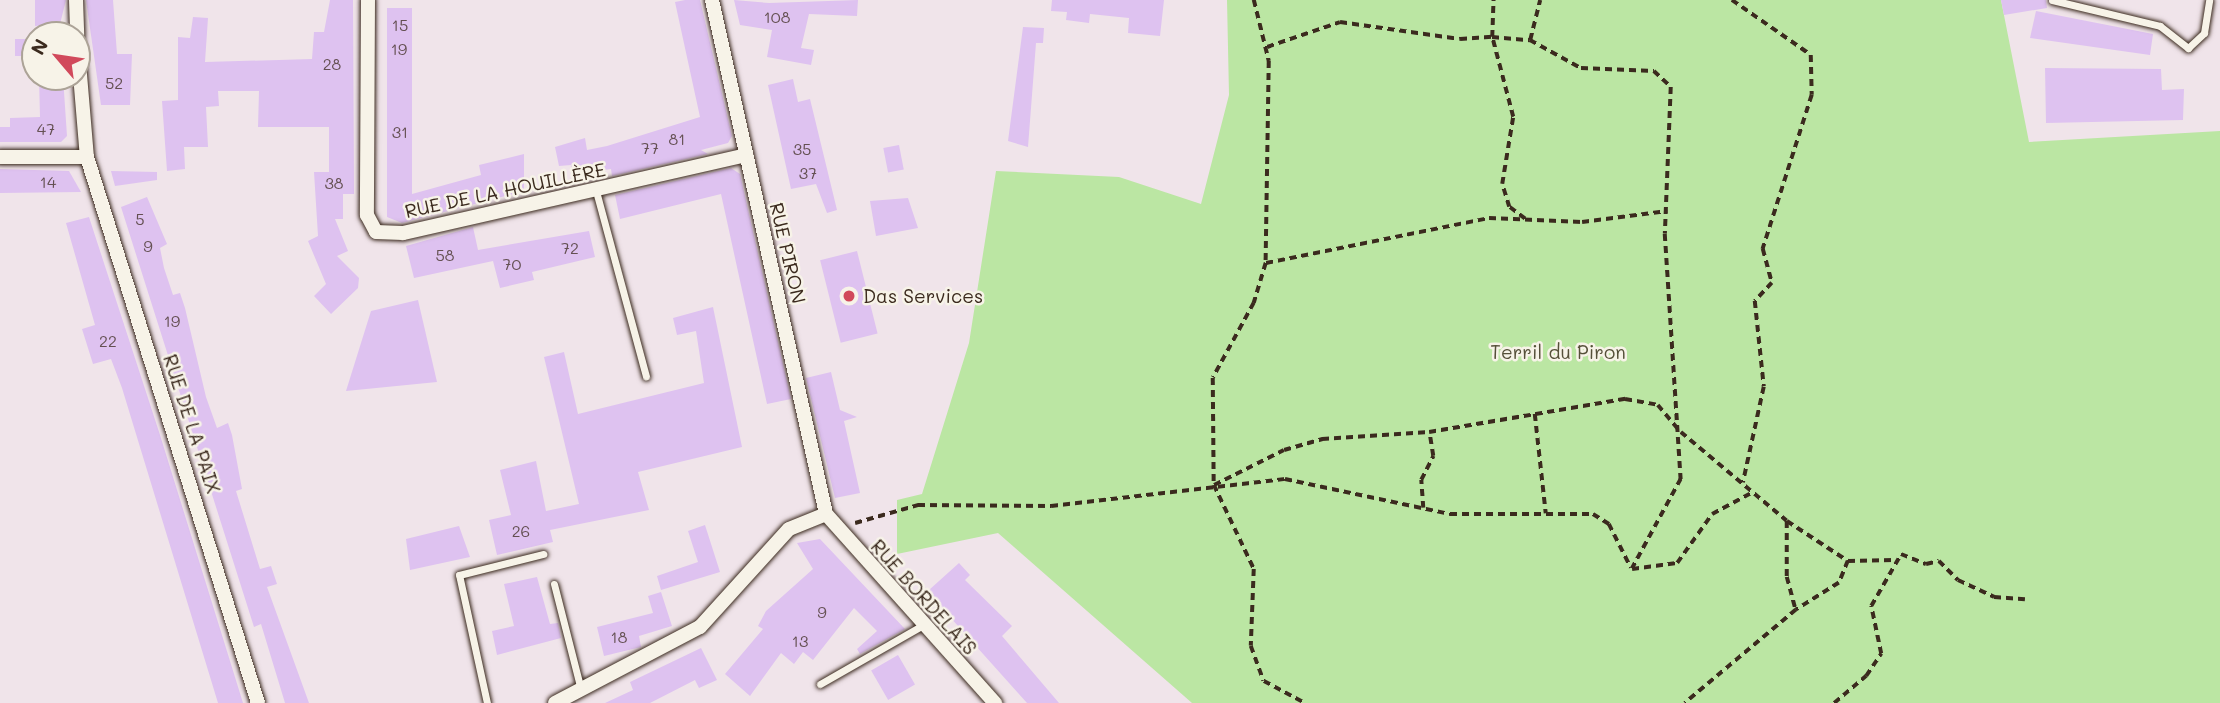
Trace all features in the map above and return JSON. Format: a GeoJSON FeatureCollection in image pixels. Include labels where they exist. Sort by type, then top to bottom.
{"type":"FeatureCollection","features":[{"type":"Feature","properties":{"kind":"street","name":"RUE DE LA PAIX"},"geometry":{"type":"LineString","coordinates":[[76,0],[77,21]]}},
{"type":"Feature","properties":{"kind":"street","name":"RUE DE LA HOUILLÈRE"},"geometry":{"type":"LineString","coordinates":[[368,0],[367,215],[376,232],[403,233],[746,155]]}},
{"type":"Feature","properties":{"kind":"street","name":"RUE PIRON"},"geometry":{"type":"LineString","coordinates":[[712,0],[826,514]]}},
{"type":"Feature","properties":{"kind":"street","name":"RUE DE LA PAIX"},"geometry":{"type":"LineString","coordinates":[[82,91],[87,157],[258,703]]}},
{"type":"Feature","properties":{"kind":"street"},"geometry":{"type":"LineString","coordinates":[[0,157],[87,157]]}},
{"type":"Feature","properties":{"kind":"street"},"geometry":{"type":"LineString","coordinates":[[555,703],[701,626],[789,529],[826,514]]}},
{"type":"Feature","properties":{"kind":"street","name":"RUE BORDELAIS"},"geometry":{"type":"LineString","coordinates":[[826,514],[995,703]]}},
{"type":"Feature","properties":{"kind":"lane"},"geometry":{"type":"LineString","coordinates":[[2052,0],[2160,26],[2188,48],[2204,33],[2209,0]]}},
{"type":"Feature","properties":{"kind":"lane"},"geometry":{"type":"LineString","coordinates":[[596,191],[646,376]]}},
{"type":"Feature","properties":{"kind":"lane"},"geometry":{"type":"LineString","coordinates":[[487,703],[459,575],[543,554]]}},
{"type":"Feature","properties":{"kind":"lane"},"geometry":{"type":"LineString","coordinates":[[554,584],[581,690]]}},
{"type":"Feature","properties":{"kind":"lane"},"geometry":{"type":"LineString","coordinates":[[820,684],[923,625]]}},
{"type":"Feature","properties":{"kind":"path"},"geometry":{"type":"LineString","coordinates":[[1254,0],[1267,47],[1266,263],[1254,303],[1213,378],[1214,485],[1254,569],[1251,646],[1264,681],[1305,703]]}},
{"type":"Feature","properties":{"kind":"path"},"geometry":{"type":"LineString","coordinates":[[1493,0],[1492,37],[1513,117],[1502,184],[1509,206],[1525,219]]}},
{"type":"Feature","properties":{"kind":"path"},"geometry":{"type":"LineString","coordinates":[[1530,40],[1540,0]]}},
{"type":"Feature","properties":{"kind":"path"},"geometry":{"type":"LineString","coordinates":[[1732,0],[1811,55],[1812,95],[1763,248],[1772,283],[1755,301],[1764,387],[1743,483]]}},
{"type":"Feature","properties":{"kind":"path"},"geometry":{"type":"LineString","coordinates":[[1267,47],[1340,22],[1460,39],[1492,37],[1530,40],[1581,68],[1654,71],[1671,87],[1667,211],[1681,432],[1681,479],[1632,569]]}},
{"type":"Feature","properties":{"kind":"path"},"geometry":{"type":"LineString","coordinates":[[1266,263],[1489,218],[1582,222],[1667,211]]}},
{"type":"Feature","properties":{"kind":"path"},"geometry":{"type":"LineString","coordinates":[[1214,485],[1296,446],[1429,432],[1625,399],[1658,405],[1681,432],[1787,521],[1847,562],[1894,559]]}},
{"type":"Feature","properties":{"kind":"path"},"geometry":{"type":"LineString","coordinates":[[1535,414],[1546,513]]}},
{"type":"Feature","properties":{"kind":"path"},"geometry":{"type":"LineString","coordinates":[[1423,508],[1420,481],[1433,456],[1429,432]]}},
{"type":"Feature","properties":{"kind":"path"},"geometry":{"type":"LineString","coordinates":[[836,528],[918,505],[1052,506],[1214,485],[1285,479],[1450,514],[1593,514],[1609,524],[1632,569]]}},
{"type":"Feature","properties":{"kind":"path"},"geometry":{"type":"LineString","coordinates":[[1632,569],[1677,563],[1712,514],[1753,492]]}},
{"type":"Feature","properties":{"kind":"path"},"geometry":{"type":"LineString","coordinates":[[1787,521],[1787,577],[1796,610]]}},
{"type":"Feature","properties":{"kind":"path"},"geometry":{"type":"LineString","coordinates":[[1834,703],[1866,676],[1881,654],[1871,606],[1894,559],[1901,554],[1926,564],[1939,561],[1974,589],[2025,599]]}},
{"type":"Feature","properties":{"kind":"path"},"geometry":{"type":"LineString","coordinates":[[1685,703],[1796,610],[1839,583],[1847,562]]}},
{"type":"Feature","properties":{"kind":"green space","name":"Terril du Piron"},"geometry":{"type":"Polygon","coordinates":[[[1227,0],[2001,0],[2029,142],[2220,131],[2220,703],[1192,703],[998,533],[897,554],[897,500],[922,494],[969,343],[996,171],[1119,177],[1201,204],[1229,95],[1227,0]]]}},
{"type":"Feature","properties":{"kind":"building"},"geometry":{"type":"Polygon","coordinates":[[[35,0],[66,0],[61,21],[35,21],[35,0]]]}},
{"type":"Feature","properties":{"kind":"building"},"geometry":{"type":"Polygon","coordinates":[[[86,0],[113,0],[117,54],[132,54],[130,105],[101,105],[86,0]]]}},
{"type":"Feature","properties":{"kind":"building"},"geometry":{"type":"Polygon","coordinates":[[[330,0],[353,0],[354,194],[343,194],[343,219],[335,219],[348,251],[337,256],[359,278],[358,288],[331,314],[314,296],[326,284],[308,241],[318,236],[314,172],[329,172],[329,127],[258,127],[259,91],[218,91],[219,106],[206,107],[208,147],[184,147],[185,169],[167,171],[162,101],[178,100],[178,37],[190,38],[193,17],[208,18],[205,62],[312,59],[314,32],[324,32],[330,0]]]}},
{"type":"Feature","properties":{"kind":"building"},"geometry":{"type":"Polygon","coordinates":[[[700,0],[732,136],[728,143],[701,150],[708,154],[612,176],[611,169],[573,174],[571,165],[559,166],[555,147],[585,138],[587,150],[607,146],[700,117],[675,2],[700,0]]]}},
{"type":"Feature","properties":{"kind":"building"},"geometry":{"type":"Polygon","coordinates":[[[734,0],[769,3],[858,0],[857,16],[809,14],[801,48],[814,50],[811,65],[767,57],[772,30],[740,25],[734,0]]]}},
{"type":"Feature","properties":{"kind":"building"},"geometry":{"type":"Polygon","coordinates":[[[1052,0],[1164,0],[1160,36],[1128,33],[1129,18],[1090,14],[1089,23],[1066,20],[1067,12],[1051,11],[1052,0]]]}},
{"type":"Feature","properties":{"kind":"building"},"geometry":{"type":"Polygon","coordinates":[[[2001,0],[2046,0],[2047,8],[2004,15],[2001,0]]]}},
{"type":"Feature","properties":{"kind":"building"},"geometry":{"type":"Polygon","coordinates":[[[387,8],[412,8],[412,194],[481,175],[479,165],[524,154],[524,191],[402,223],[387,217],[387,8]]]}},
{"type":"Feature","properties":{"kind":"building"},"geometry":{"type":"Polygon","coordinates":[[[2036,11],[2153,34],[2150,55],[2030,38],[2036,11]]]}},
{"type":"Feature","properties":{"kind":"building"},"geometry":{"type":"Polygon","coordinates":[[[1023,27],[1044,28],[1043,43],[1036,43],[1028,147],[1008,141],[1023,27]]]}},
{"type":"Feature","properties":{"kind":"building"},"geometry":{"type":"Polygon","coordinates":[[[15,39],[21,39],[21,56],[15,56],[15,39]]]}},
{"type":"Feature","properties":{"kind":"building"},"geometry":{"type":"Polygon","coordinates":[[[2045,68],[2161,69],[2162,90],[2184,89],[2183,120],[2046,123],[2045,68]]]}},
{"type":"Feature","properties":{"kind":"building"},"geometry":{"type":"Polygon","coordinates":[[[793,79],[798,102],[810,99],[837,210],[827,213],[816,184],[791,189],[768,85],[793,79]]]}},
{"type":"Feature","properties":{"kind":"building"},"geometry":{"type":"Polygon","coordinates":[[[39,91],[64,91],[67,136],[61,142],[0,142],[0,127],[10,127],[10,118],[40,117],[39,91]]]}},
{"type":"Feature","properties":{"kind":"building"},"geometry":{"type":"Polygon","coordinates":[[[899,145],[904,170],[888,173],[883,148],[899,145]]]}},
{"type":"Feature","properties":{"kind":"building"},"geometry":{"type":"Polygon","coordinates":[[[731,168],[740,174],[791,399],[767,404],[721,194],[620,219],[615,195],[731,168]]]}},
{"type":"Feature","properties":{"kind":"building"},"geometry":{"type":"Polygon","coordinates":[[[0,169],[69,171],[81,192],[0,193],[0,169]]]}},
{"type":"Feature","properties":{"kind":"building"},"geometry":{"type":"Polygon","coordinates":[[[111,171],[157,172],[157,180],[115,186],[111,171]]]}},
{"type":"Feature","properties":{"kind":"building"},"geometry":{"type":"Polygon","coordinates":[[[147,197],[167,244],[160,248],[164,268],[173,295],[180,293],[185,308],[206,397],[217,428],[228,423],[232,435],[242,489],[236,491],[260,569],[271,566],[277,584],[267,587],[309,703],[285,703],[261,624],[254,627],[121,207],[147,197]]]}},
{"type":"Feature","properties":{"kind":"building"},"geometry":{"type":"Polygon","coordinates":[[[908,198],[918,228],[876,236],[870,201],[908,198]]]}},
{"type":"Feature","properties":{"kind":"building"},"geometry":{"type":"Polygon","coordinates":[[[89,217],[243,703],[218,703],[122,388],[111,359],[93,364],[82,329],[95,325],[66,223],[89,217]]]}},
{"type":"Feature","properties":{"kind":"building"},"geometry":{"type":"Polygon","coordinates":[[[473,227],[478,250],[589,231],[595,257],[532,272],[534,280],[500,288],[493,261],[414,278],[406,246],[473,227]]]}},
{"type":"Feature","properties":{"kind":"building","name":"Das Services"},"geometry":{"type":"Polygon","coordinates":[[[857,251],[878,333],[841,343],[820,260],[857,251]]]}},
{"type":"Feature","properties":{"kind":"building"},"geometry":{"type":"Polygon","coordinates":[[[418,300],[437,382],[346,391],[371,311],[418,300]]]}},
{"type":"Feature","properties":{"kind":"building"},"geometry":{"type":"Polygon","coordinates":[[[713,307],[742,447],[638,472],[649,510],[550,530],[553,542],[497,555],[489,520],[511,515],[500,470],[536,461],[546,511],[579,504],[544,357],[564,352],[578,414],[704,383],[696,331],[677,335],[673,318],[713,307]]]}},
{"type":"Feature","properties":{"kind":"building"},"geometry":{"type":"Polygon","coordinates":[[[831,372],[840,410],[857,417],[844,421],[860,493],[835,498],[806,378],[831,372]]]}},
{"type":"Feature","properties":{"kind":"building"},"geometry":{"type":"Polygon","coordinates":[[[705,525],[720,572],[661,590],[657,576],[698,562],[688,531],[705,525]]]}},
{"type":"Feature","properties":{"kind":"building"},"geometry":{"type":"Polygon","coordinates":[[[459,526],[470,557],[410,570],[406,539],[459,526]]]}},
{"type":"Feature","properties":{"kind":"building"},"geometry":{"type":"Polygon","coordinates":[[[820,539],[905,629],[860,654],[857,649],[877,631],[854,608],[813,660],[803,652],[794,664],[781,653],[750,696],[725,674],[763,629],[758,626],[766,611],[813,569],[797,543],[820,539]]]}},
{"type":"Feature","properties":{"kind":"building"},"geometry":{"type":"Polygon","coordinates":[[[959,563],[970,575],[965,580],[1012,626],[1002,636],[1059,703],[1027,703],[941,607],[929,590],[959,563]]]}},
{"type":"Feature","properties":{"kind":"building"},"geometry":{"type":"Polygon","coordinates":[[[537,577],[550,624],[558,623],[561,638],[497,655],[492,631],[514,626],[504,584],[537,577]]]}},
{"type":"Feature","properties":{"kind":"building"},"geometry":{"type":"Polygon","coordinates":[[[661,592],[672,626],[639,636],[641,647],[604,656],[597,627],[653,613],[648,596],[661,592]]]}},
{"type":"Feature","properties":{"kind":"building"},"geometry":{"type":"Polygon","coordinates":[[[701,648],[717,680],[699,688],[695,680],[650,703],[605,703],[633,690],[630,682],[701,648]]]}},
{"type":"Feature","properties":{"kind":"building"},"geometry":{"type":"Polygon","coordinates":[[[898,655],[915,684],[888,700],[871,670],[898,655]]]}},
{"type":"Feature","properties":{"kind":"place","name":"Das Services"},"geometry":{"type":"Point","coordinates":[849,296]}}]}
